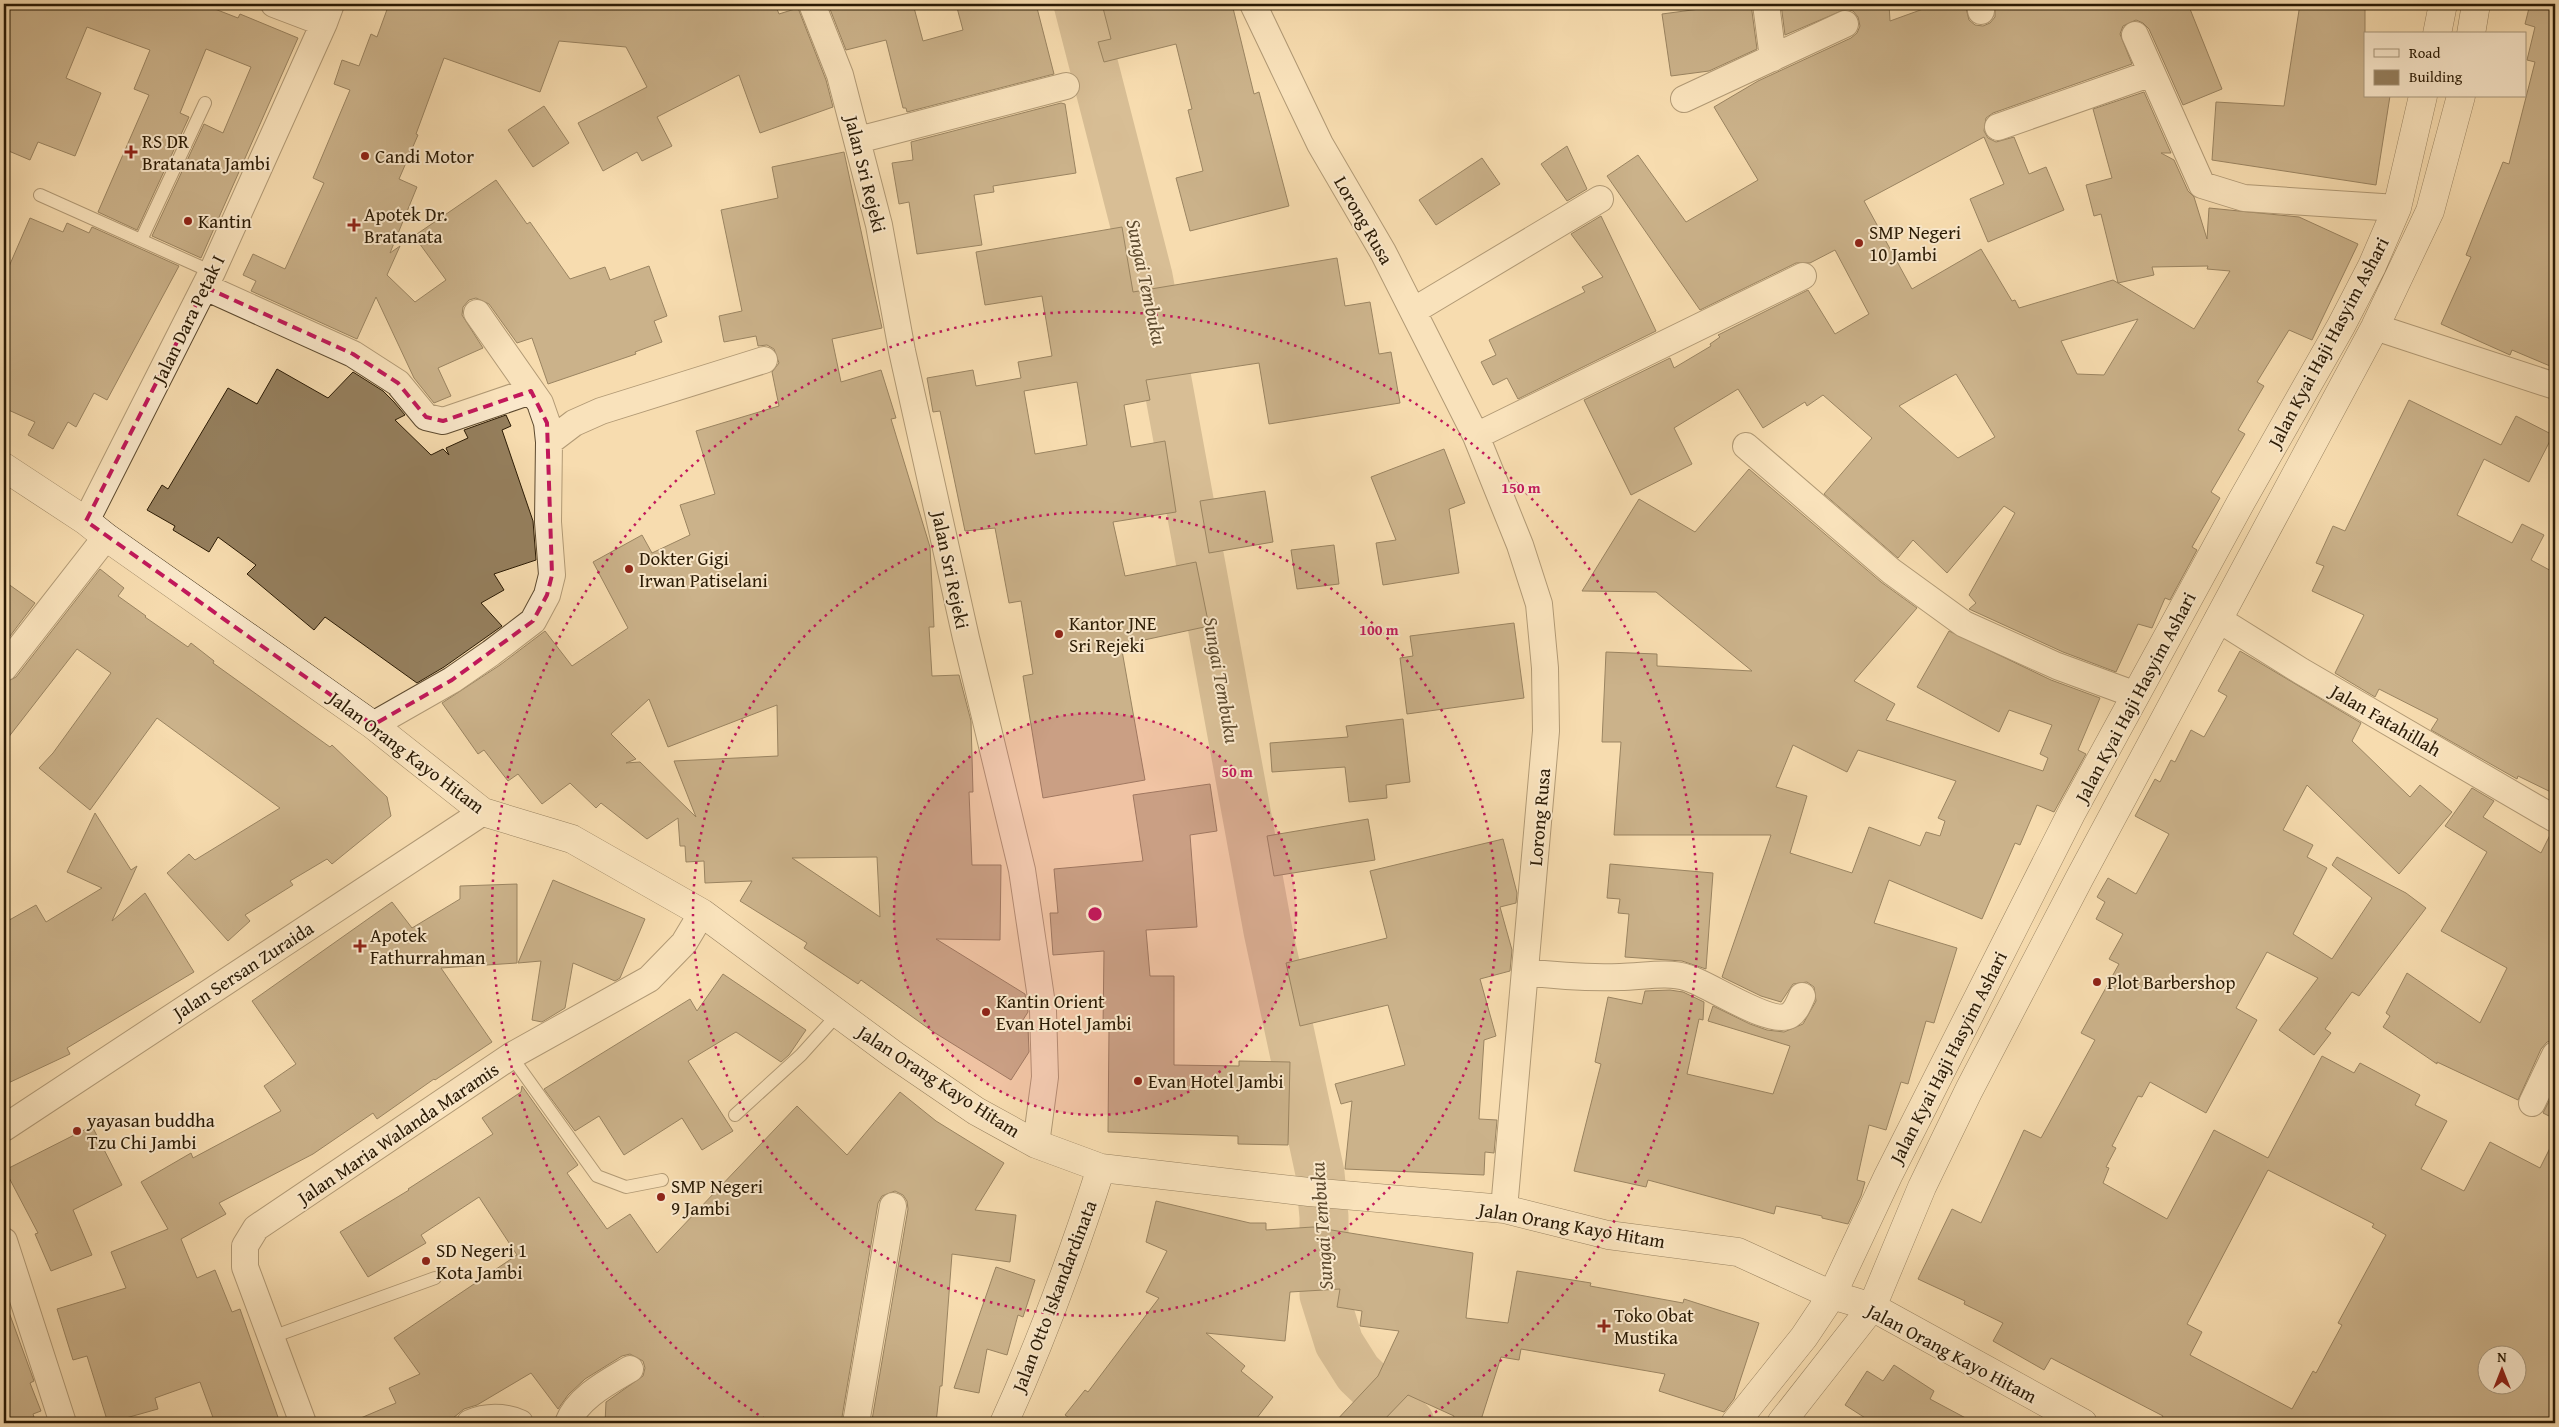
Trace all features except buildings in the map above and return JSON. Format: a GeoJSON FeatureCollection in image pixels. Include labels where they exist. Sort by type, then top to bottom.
{"type":"FeatureCollection","features":[{"type":"Feature","properties":{"kind":"main road"},"geometry":{"type":"LineString","coordinates":[[2437,32],[2443,4]]}},
{"type":"Feature","properties":{"kind":"main road"},"geometry":{"type":"LineString","coordinates":[[2471,32],[2476,4]]}},
{"type":"Feature","properties":{"kind":"main road","name":"Jalan Kyai Haji Hasyim Ashari"},"geometry":{"type":"LineString","coordinates":[[1735,1423],[1804,1337],[1832,1296],[1888,1176],[2072,812],[2241,502],[2341,326],[2372,266],[2397,208],[2423,98]]}},
{"type":"Feature","properties":{"kind":"main road","name":"Jalan Kyai Haji Hasyim Ashari"},"geometry":{"type":"LineString","coordinates":[[1781,1423],[1872,1308],[1926,1179],[1974,1081],[2079,879],[2376,327],[2430,211],[2460,98]]}},
{"type":"Feature","properties":{"kind":"main road","name":"Jalan Orang Kayo Hitam"},"geometry":{"type":"LineString","coordinates":[[4,467],[96,529],[373,725],[483,812],[572,839],[702,913],[838,1014],[976,1111],[1036,1144],[1101,1168],[1309,1192],[1504,1209],[1608,1235],[1738,1252],[1832,1296],[1872,1308],[2083,1423]]}},
{"type":"Feature","properties":{"kind":"main road","name":"Jalan Otto Iskandardinata"},"geometry":{"type":"LineString","coordinates":[[1004,1423],[1028,1369],[1071,1261],[1101,1168]]}},
{"type":"Feature","properties":{"kind":"street"},"geometry":{"type":"LineString","coordinates":[[274,4],[327,13]]}},
{"type":"Feature","properties":{"kind":"street","name":"Jalan Sri Rejeki"},"geometry":{"type":"LineString","coordinates":[[812,4],[840,75],[879,225],[902,351],[966,638],[1022,870],[1043,1011],[1045,1077],[1036,1144]]}},
{"type":"Feature","properties":{"kind":"street","name":"Lorong Rusa"},"geometry":{"type":"LineString","coordinates":[[1253,4],[1320,144],[1383,252],[1476,436],[1520,545],[1539,604],[1545,668],[1546,731],[1504,1209]]}},
{"type":"Feature","properties":{"kind":"street"},"geometry":{"type":"LineString","coordinates":[[1766,4],[1773,58]]}},
{"type":"Feature","properties":{"kind":"street","name":"Jalan Dara Petak I"},"geometry":{"type":"LineString","coordinates":[[4,668],[96,529],[327,13]]}},
{"type":"Feature","properties":{"kind":"street"},"geometry":{"type":"LineString","coordinates":[[1684,99],[1845,24]]}},
{"type":"Feature","properties":{"kind":"street"},"geometry":{"type":"LineString","coordinates":[[2135,35],[2202,185],[2244,198],[2397,208]]}},
{"type":"Feature","properties":{"kind":"street"},"geometry":{"type":"LineString","coordinates":[[1998,127],[2152,73]]}},
{"type":"Feature","properties":{"kind":"street"},"geometry":{"type":"LineString","coordinates":[[858,140],[1066,86]]}},
{"type":"Feature","properties":{"kind":"street"},"geometry":{"type":"LineString","coordinates":[[1413,311],[1600,199]]}},
{"type":"Feature","properties":{"kind":"street"},"geometry":{"type":"LineString","coordinates":[[1476,436],[1803,276]]}},
{"type":"Feature","properties":{"kind":"street"},"geometry":{"type":"LineString","coordinates":[[208,279],[353,354],[398,383],[426,417],[443,421],[532,391]]}},
{"type":"Feature","properties":{"kind":"street"},"geometry":{"type":"LineString","coordinates":[[373,725],[452,680],[533,621],[547,595],[552,575],[548,522],[549,442],[547,423],[540,403],[477,313]]}},
{"type":"Feature","properties":{"kind":"street"},"geometry":{"type":"LineString","coordinates":[[2376,327],[2555,386]]}},
{"type":"Feature","properties":{"kind":"street"},"geometry":{"type":"LineString","coordinates":[[549,442],[574,423],[601,411],[764,360]]}},
{"type":"Feature","properties":{"kind":"street"},"geometry":{"type":"LineString","coordinates":[[1746,446],[1891,571],[1964,624],[2058,666],[2136,695]]}},
{"type":"Feature","properties":{"kind":"street","name":"Jalan Fatahillah"},"geometry":{"type":"LineString","coordinates":[[2218,619],[2301,671],[2555,819]]}},
{"type":"Feature","properties":{"kind":"street","name":"Jalan Sersan Zuraida"},"geometry":{"type":"LineString","coordinates":[[4,1128],[483,812]]}},
{"type":"Feature","properties":{"kind":"street","name":"Jalan Maria Walanda Maramis"},"geometry":{"type":"LineString","coordinates":[[303,1423],[245,1267],[245,1246],[256,1228],[511,1056],[649,979],[684,943],[702,913]]}},
{"type":"Feature","properties":{"kind":"street"},"geometry":{"type":"LineString","coordinates":[[1525,972],[1570,977],[1659,975],[1687,977],[1742,1006],[1780,1017],[1789,1016],[1795,1010],[1802,996]]}},
{"type":"Feature","properties":{"kind":"street"},"geometry":{"type":"LineString","coordinates":[[2532,1104],[2555,1055]]}},
{"type":"Feature","properties":{"kind":"street"},"geometry":{"type":"LineString","coordinates":[[856,1423],[893,1206]]}},
{"type":"Feature","properties":{"kind":"street"},"geometry":{"type":"LineString","coordinates":[[4,1241],[63,1423]]}},
{"type":"Feature","properties":{"kind":"street"},"geometry":{"type":"LineString","coordinates":[[568,1423],[578,1407],[602,1386],[630,1369]]}},
{"type":"Feature","properties":{"kind":"street"},"geometry":{"type":"LineString","coordinates":[[470,1423],[481,1418],[509,1418],[520,1423]]}},
{"type":"Feature","properties":{"kind":"lane"},"geometry":{"type":"LineString","coordinates":[[142,240],[204,103]]}},
{"type":"Feature","properties":{"kind":"lane"},"geometry":{"type":"LineString","coordinates":[[40,195],[142,240],[208,279]]}},
{"type":"Feature","properties":{"kind":"lane"},"geometry":{"type":"LineString","coordinates":[[735,1116],[801,1055],[838,1014]]}},
{"type":"Feature","properties":{"kind":"lane"},"geometry":{"type":"LineString","coordinates":[[511,1056],[597,1176],[626,1188],[662,1180]]}},
{"type":"Feature","properties":{"kind":"lane"},"geometry":{"type":"LineString","coordinates":[[272,1337],[435,1278]]}},
{"type":"Feature","properties":{"kind":"highlighted area"},"geometry":{"type":"Polygon","coordinates":[[[205,287],[353,354],[398,383],[426,417],[443,421],[531,391],[547,423],[552,575],[547,595],[533,621],[452,680],[373,725],[86,521],[205,287]]]}},
{"type":"Feature","properties":{"kind":"waterway","name":"Sungai Tembuku"},"geometry":{"type":"LineString","coordinates":[[1078,4],[1148,276],[1268,931],[1320,1173],[1324,1217],[1324,1295],[1339,1343],[1358,1373],[1410,1423]]}},
{"type":"Feature","properties":{"kind":"place","name":"RS DR Bratanata Jambi"},"geometry":{"type":"Point","coordinates":[131,152]}},
{"type":"Feature","properties":{"kind":"place","name":"Candi Motor"},"geometry":{"type":"Point","coordinates":[365,156]}},
{"type":"Feature","properties":{"kind":"place","name":"Kantin"},"geometry":{"type":"Point","coordinates":[188,221]}},
{"type":"Feature","properties":{"kind":"place","name":"Apotek Dr. Bratanata"},"geometry":{"type":"Point","coordinates":[354,225]}},
{"type":"Feature","properties":{"kind":"place","name":"SMP Negeri 10 Jambi"},"geometry":{"type":"Point","coordinates":[1859,243]}},
{"type":"Feature","properties":{"kind":"place","name":"Dokter Gigi Irwan Patiselani"},"geometry":{"type":"Point","coordinates":[629,569]}},
{"type":"Feature","properties":{"kind":"place","name":"Kantor JNE Sri Rejeki"},"geometry":{"type":"Point","coordinates":[1059,634]}},
{"type":"Feature","properties":{"kind":"place","name":"Apotek Fathurrahman"},"geometry":{"type":"Point","coordinates":[360,946]}},
{"type":"Feature","properties":{"kind":"place","name":"Plot Barbershop"},"geometry":{"type":"Point","coordinates":[2097,982]}},
{"type":"Feature","properties":{"kind":"place","name":"Kantin Orient Evan Hotel Jambi"},"geometry":{"type":"Point","coordinates":[986,1012]}},
{"type":"Feature","properties":{"kind":"place","name":"Evan Hotel Jambi"},"geometry":{"type":"Point","coordinates":[1138,1081]}},
{"type":"Feature","properties":{"kind":"place","name":"yayasan buddha Tzu Chi Jambi"},"geometry":{"type":"Point","coordinates":[77,1131]}},
{"type":"Feature","properties":{"kind":"place","name":"SMP Negeri 9 Jambi"},"geometry":{"type":"Point","coordinates":[661,1197]}},
{"type":"Feature","properties":{"kind":"place","name":"SD Negeri 1 Kota Jambi"},"geometry":{"type":"Point","coordinates":[426,1261]}},
{"type":"Feature","properties":{"kind":"place","name":"Toko Obat Mustika"},"geometry":{"type":"Point","coordinates":[1604,1326]}}]}
